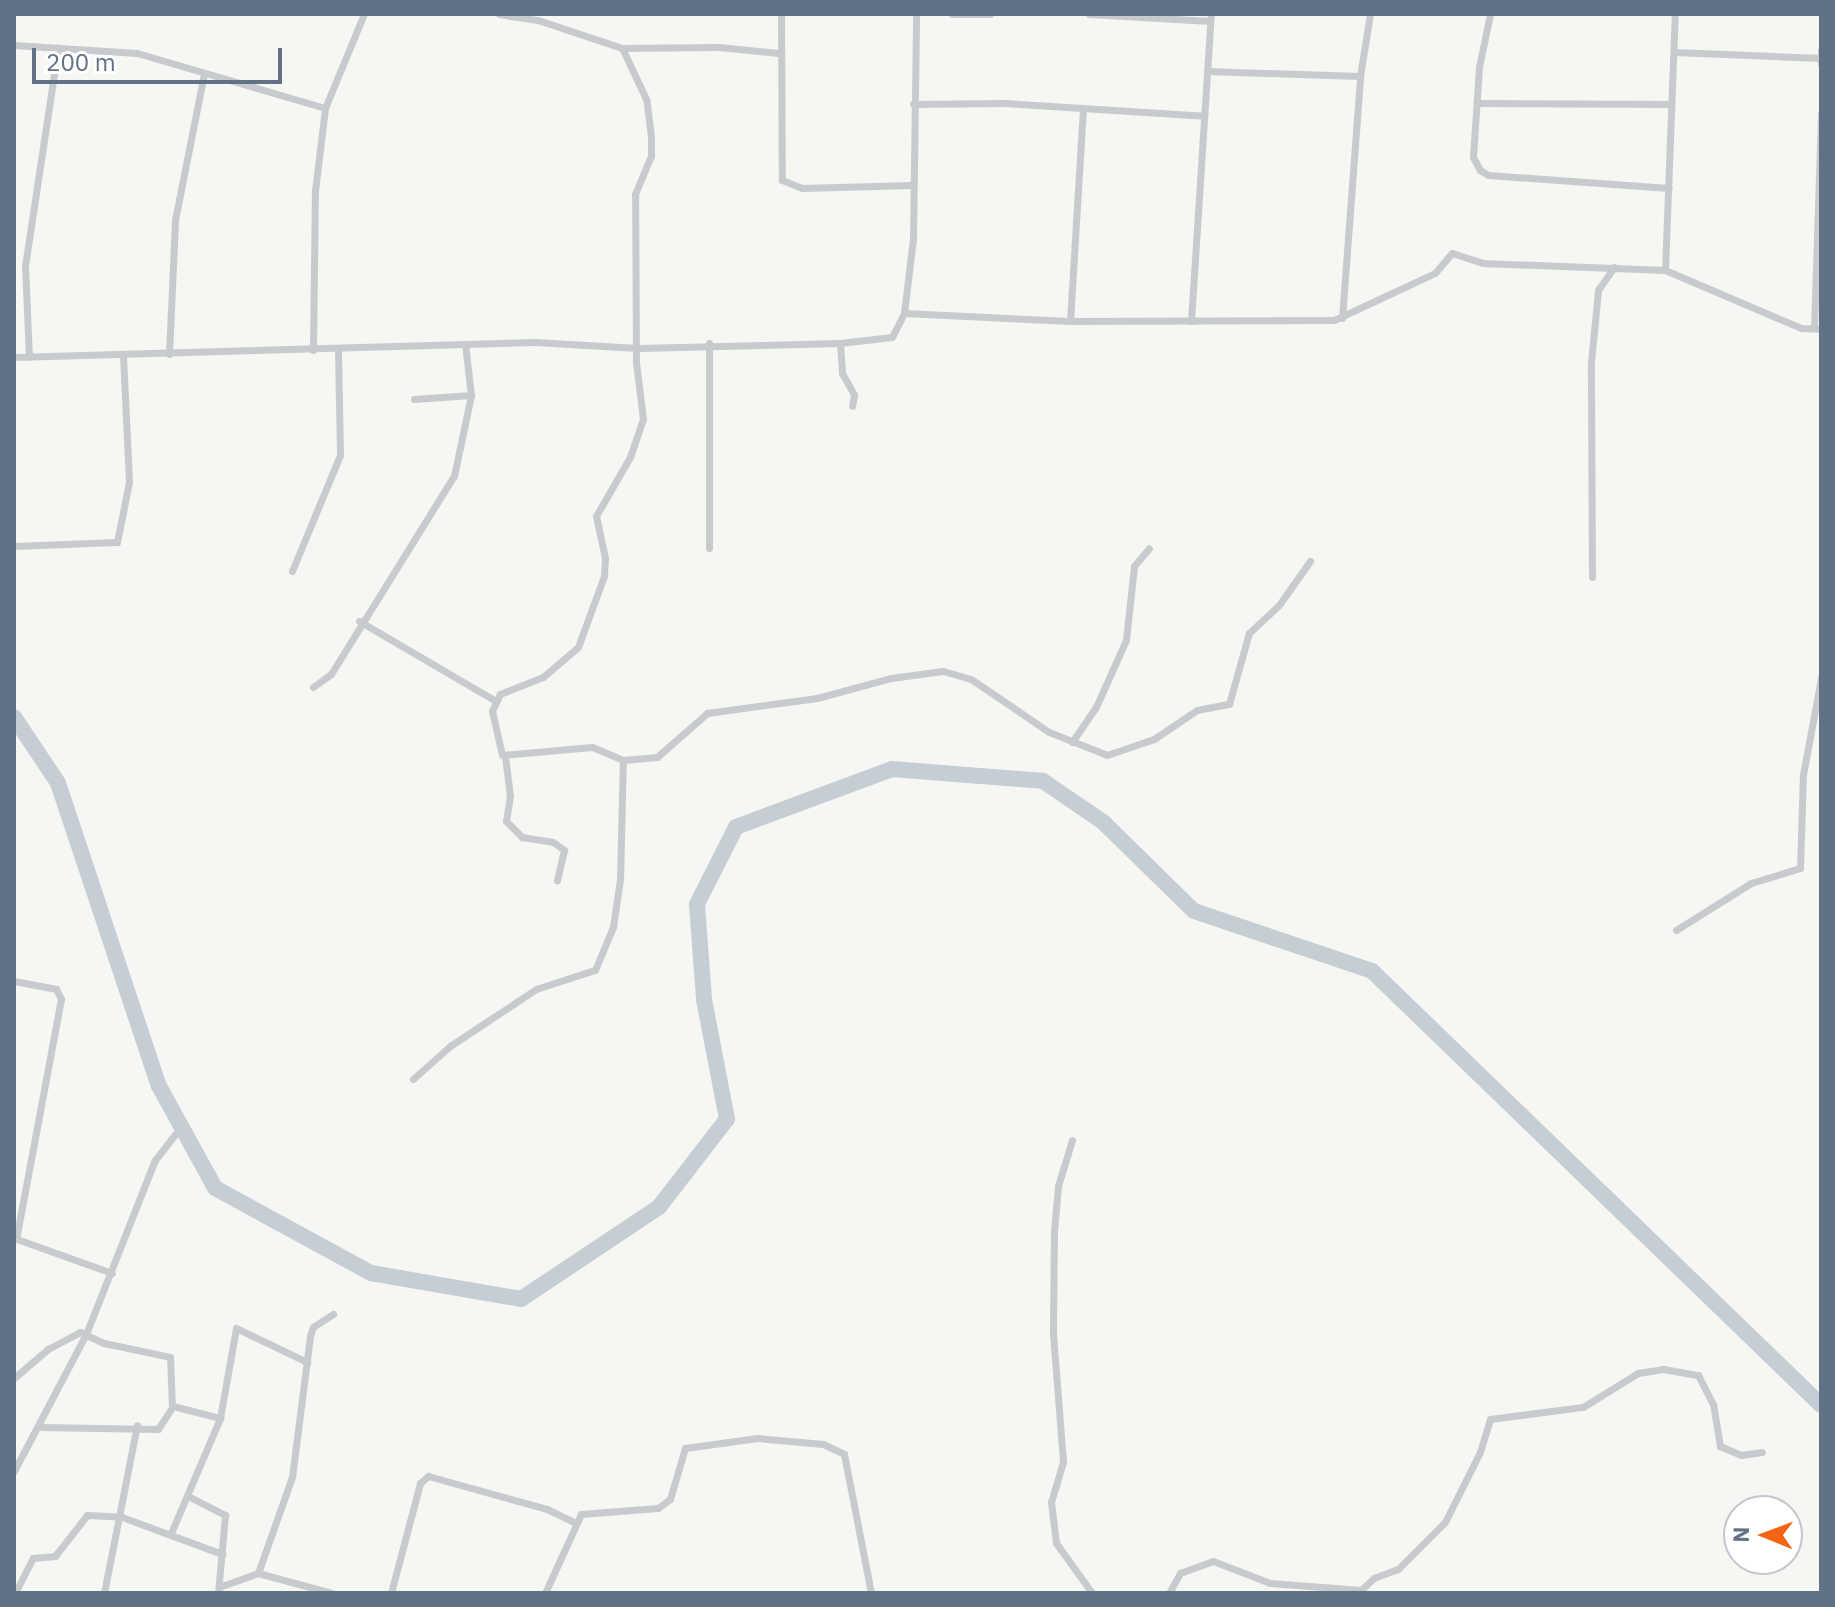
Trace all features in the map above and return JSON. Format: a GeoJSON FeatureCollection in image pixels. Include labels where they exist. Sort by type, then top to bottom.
{"type":"FeatureCollection","features":[{"type":"Feature","properties":{"kind":"street"},"geometry":{"type":"LineString","coordinates":[[313,350],[315,191],[325,108],[364,14]]}},
{"type":"Feature","properties":{"kind":"street"},"geometry":{"type":"LineString","coordinates":[[499,14],[538,20],[622,48],[719,47],[778,53]]}},
{"type":"Feature","properties":{"kind":"street"},"geometry":{"type":"LineString","coordinates":[[781,14],[778,53],[780,168],[787,184],[912,185]]}},
{"type":"Feature","properties":{"kind":"street"},"geometry":{"type":"LineString","coordinates":[[14,357],[465,344],[638,348],[709,343],[840,343],[892,337],[904,313],[913,239],[916,14]]}},
{"type":"Feature","properties":{"kind":"street"},"geometry":{"type":"LineString","coordinates":[[952,14],[990,14]]}},
{"type":"Feature","properties":{"kind":"street"},"geometry":{"type":"LineString","coordinates":[[1089,14],[1210,17],[1191,321]]}},
{"type":"Feature","properties":{"kind":"street"},"geometry":{"type":"LineString","coordinates":[[1342,318],[1360,76],[1370,14]]}},
{"type":"Feature","properties":{"kind":"street"},"geometry":{"type":"LineString","coordinates":[[1490,14],[1473,157],[1488,175],[1669,188]]}},
{"type":"Feature","properties":{"kind":"street"},"geometry":{"type":"LineString","coordinates":[[1665,270],[1675,14]]}},
{"type":"Feature","properties":{"kind":"street"},"geometry":{"type":"LineString","coordinates":[[14,45],[137,53],[325,108]]}},
{"type":"Feature","properties":{"kind":"street"},"geometry":{"type":"LineString","coordinates":[[29,357],[25,266],[58,47]]}},
{"type":"Feature","properties":{"kind":"street"},"geometry":{"type":"LineString","coordinates":[[494,700],[567,661],[591,621],[605,558],[596,516],[630,457],[643,419],[638,348],[635,194],[651,156],[651,137],[646,99],[622,48]]}},
{"type":"Feature","properties":{"kind":"street"},"geometry":{"type":"LineString","coordinates":[[1674,52],[1821,61],[1821,50]]}},
{"type":"Feature","properties":{"kind":"street"},"geometry":{"type":"LineString","coordinates":[[1207,71],[1360,76]]}},
{"type":"Feature","properties":{"kind":"street"},"geometry":{"type":"LineString","coordinates":[[169,354],[175,220],[204,73]]}},
{"type":"Feature","properties":{"kind":"street"},"geometry":{"type":"LineString","coordinates":[[1478,103],[1671,104]]}},
{"type":"Feature","properties":{"kind":"street"},"geometry":{"type":"LineString","coordinates":[[913,104],[1204,116]]}},
{"type":"Feature","properties":{"kind":"street"},"geometry":{"type":"LineString","coordinates":[[1070,321],[1083,109]]}},
{"type":"Feature","properties":{"kind":"street"},"geometry":{"type":"LineString","coordinates":[[904,313],[1070,321],[1342,318],[1435,273],[1451,253],[1482,263],[1665,270],[1801,328],[1818,328],[1821,113]]}},
{"type":"Feature","properties":{"kind":"street"},"geometry":{"type":"LineString","coordinates":[[1592,577],[1591,362],[1598,290],[1614,267]]}},
{"type":"Feature","properties":{"kind":"street"},"geometry":{"type":"LineString","coordinates":[[709,343],[709,548]]}},
{"type":"Feature","properties":{"kind":"street"},"geometry":{"type":"LineString","coordinates":[[840,343],[842,373],[854,395],[852,406]]}},
{"type":"Feature","properties":{"kind":"street"},"geometry":{"type":"LineString","coordinates":[[313,687],[331,674],[359,621],[454,476],[471,395],[465,344]]}},
{"type":"Feature","properties":{"kind":"street"},"geometry":{"type":"LineString","coordinates":[[292,571],[340,455],[338,348]]}},
{"type":"Feature","properties":{"kind":"street"},"geometry":{"type":"LineString","coordinates":[[14,546],[34,542],[108,546],[117,542],[129,482],[123,356]]}},
{"type":"Feature","properties":{"kind":"street"},"geometry":{"type":"LineString","coordinates":[[414,399],[471,395]]}},
{"type":"Feature","properties":{"kind":"street"},"geometry":{"type":"LineString","coordinates":[[1072,742],[1096,707],[1126,640],[1134,566],[1149,548]]}},
{"type":"Feature","properties":{"kind":"street"},"geometry":{"type":"LineString","coordinates":[[505,756],[584,747],[600,748],[623,760],[657,757],[707,713],[817,698],[891,678],[943,671],[962,674],[1029,721],[1107,755],[1154,739],[1197,710],[1225,707],[1249,633],[1279,605],[1310,561]]}},
{"type":"Feature","properties":{"kind":"street"},"geometry":{"type":"LineString","coordinates":[[359,621],[494,700]]}},
{"type":"Feature","properties":{"kind":"street"},"geometry":{"type":"LineString","coordinates":[[1676,930],[1751,883],[1800,868],[1803,775],[1821,678]]}},
{"type":"Feature","properties":{"kind":"street"},"geometry":{"type":"LineString","coordinates":[[494,700],[493,719],[505,756],[509,827],[522,837],[553,842],[564,850],[557,880]]}},
{"type":"Feature","properties":{"kind":"street"},"geometry":{"type":"LineString","coordinates":[[413,1079],[450,1046],[536,989],[599,966],[610,938],[620,879],[623,760]]}},
{"type":"Feature","properties":{"kind":"street"},"geometry":{"type":"LineString","coordinates":[[14,981],[56,989],[61,999],[15,1238],[112,1273]]}},
{"type":"Feature","properties":{"kind":"street"},"geometry":{"type":"LineString","coordinates":[[14,1471],[41,1427],[86,1334],[155,1160],[175,1134]]}},
{"type":"Feature","properties":{"kind":"street"},"geometry":{"type":"LineString","coordinates":[[1072,1140],[1058,1186],[1054,1232],[1053,1334],[1063,1462],[1051,1502],[1056,1543],[1092,1593]]}},
{"type":"Feature","properties":{"kind":"street"},"geometry":{"type":"LineString","coordinates":[[258,1573],[292,1477],[313,1327],[333,1314]]}},
{"type":"Feature","properties":{"kind":"street"},"geometry":{"type":"LineString","coordinates":[[171,1533],[220,1418],[236,1328],[307,1362]]}},
{"type":"Feature","properties":{"kind":"street"},"geometry":{"type":"LineString","coordinates":[[14,1378],[71,1333],[86,1334],[170,1357],[172,1406],[160,1429],[137,1425],[41,1427]]}},
{"type":"Feature","properties":{"kind":"street"},"geometry":{"type":"LineString","coordinates":[[1169,1593],[1180,1573],[1213,1561],[1270,1583],[1360,1592],[1374,1578],[1398,1569],[1445,1522],[1492,1418],[1583,1407],[1638,1373],[1678,1370],[1703,1381],[1720,1446],[1741,1455],[1762,1452]]}},
{"type":"Feature","properties":{"kind":"street"},"geometry":{"type":"LineString","coordinates":[[172,1406],[220,1418]]}},
{"type":"Feature","properties":{"kind":"street"},"geometry":{"type":"LineString","coordinates":[[104,1593],[122,1517],[137,1425]]}},
{"type":"Feature","properties":{"kind":"street"},"geometry":{"type":"LineString","coordinates":[[545,1593],[574,1522],[590,1511],[662,1507],[670,1499],[690,1445],[757,1438],[823,1444],[847,1458],[871,1593]]}},
{"type":"Feature","properties":{"kind":"street"},"geometry":{"type":"LineString","coordinates":[[391,1593],[420,1483],[428,1476],[547,1509],[574,1522]]}},
{"type":"Feature","properties":{"kind":"street"},"geometry":{"type":"LineString","coordinates":[[188,1496],[225,1515],[218,1590],[258,1573],[332,1593]]}},
{"type":"Feature","properties":{"kind":"street"},"geometry":{"type":"LineString","coordinates":[[15,1593],[33,1558],[55,1556],[86,1515],[122,1517],[222,1554]]}},
{"type":"Feature","properties":{"kind":"waterway"},"geometry":{"type":"LineString","coordinates":[[14,717],[58,783],[159,1086],[215,1188],[371,1273],[521,1299],[659,1207],[727,1119],[704,999],[697,904],[736,827],[892,769],[1043,781],[1103,822],[1194,911],[1372,971],[1821,1405]]}}]}
